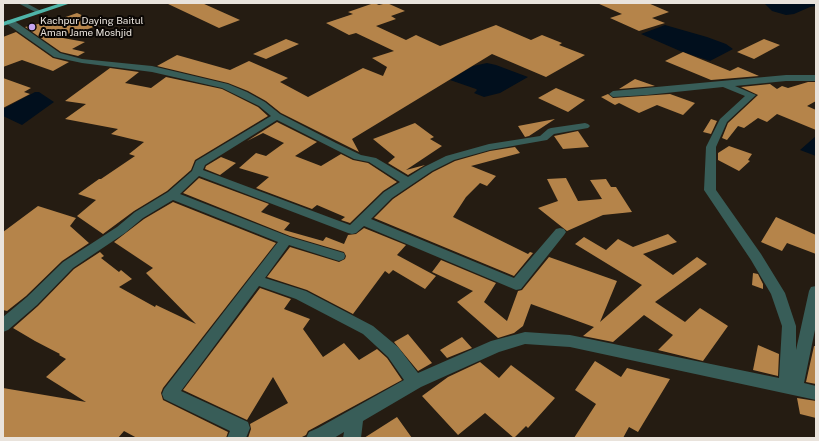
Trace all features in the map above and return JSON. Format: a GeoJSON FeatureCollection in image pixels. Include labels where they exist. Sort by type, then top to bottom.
{"type":"FeatureCollection","features":[{"type":"Feature","properties":{"kind":"highway"},"geometry":{"type":"LineString","coordinates":[[6,23],[68,3]]}},
{"type":"Feature","properties":{"kind":"street"},"geometry":{"type":"LineString","coordinates":[[21,3],[40,12]]}},
{"type":"Feature","properties":{"kind":"street"},"geometry":{"type":"LineString","coordinates":[[6,23],[56,54],[82,61],[152,68],[225,86],[244,94],[262,104],[277,116],[332,145],[358,157],[372,160],[408,182]]}},
{"type":"Feature","properties":{"kind":"street"},"geometry":{"type":"LineString","coordinates":[[613,94],[786,78],[816,78]]}},
{"type":"Feature","properties":{"kind":"street"},"geometry":{"type":"LineString","coordinates":[[723,84],[751,95],[723,121],[711,147],[710,190],[756,257],[778,293],[789,326],[791,388]]}},
{"type":"Feature","properties":{"kind":"street"},"geometry":{"type":"LineString","coordinates":[[3,326],[32,301],[68,265],[121,230],[139,215],[172,195],[197,172],[200,163],[277,116]]}},
{"type":"Feature","properties":{"kind":"street"},"geometry":{"type":"LineString","coordinates":[[197,172],[352,230],[388,195],[428,169],[450,158],[489,147],[543,138],[551,131],[585,126]]}},
{"type":"Feature","properties":{"kind":"street"},"geometry":{"type":"LineString","coordinates":[[172,195],[286,240],[339,256]]}},
{"type":"Feature","properties":{"kind":"street"},"geometry":{"type":"LineString","coordinates":[[362,220],[498,279],[516,285],[560,232]]}},
{"type":"Feature","properties":{"kind":"street"},"geometry":{"type":"LineString","coordinates":[[236,438],[242,428],[170,394],[286,240]]}},
{"type":"Feature","properties":{"kind":"street"},"geometry":{"type":"LineString","coordinates":[[256,280],[301,295],[368,330],[393,352],[415,382]]}},
{"type":"Feature","properties":{"kind":"street"},"geometry":{"type":"LineString","coordinates":[[791,388],[816,291]]}},
{"type":"Feature","properties":{"kind":"street"},"geometry":{"type":"LineString","coordinates":[[315,438],[323,435],[415,382],[496,346],[525,338],[570,341],[816,393]]}},
{"type":"Feature","properties":{"kind":"street"},"geometry":{"type":"LineString","coordinates":[[352,438],[355,417]]}},
{"type":"Feature","properties":{"kind":"water"},"geometry":{"type":"Polygon","coordinates":[[[764,3],[816,3],[816,6],[794,14],[786,15],[772,11],[764,3]]]}},
{"type":"Feature","properties":{"kind":"water"},"geometry":{"type":"Polygon","coordinates":[[[665,25],[707,37],[726,44],[733,49],[710,61],[680,51],[641,34],[665,25]]]}},
{"type":"Feature","properties":{"kind":"water"},"geometry":{"type":"Polygon","coordinates":[[[487,63],[528,77],[500,93],[484,97],[474,93],[477,90],[476,89],[450,80],[473,66],[487,63]]]}},
{"type":"Feature","properties":{"kind":"water"},"geometry":{"type":"Polygon","coordinates":[[[35,92],[39,92],[54,102],[22,125],[3,116],[3,109],[35,92]]]}},
{"type":"Feature","properties":{"kind":"water"},"geometry":{"type":"Polygon","coordinates":[[[816,136],[816,156],[800,150],[816,136]]]}},
{"type":"Feature","properties":{"kind":"building"},"geometry":{"type":"Polygon","coordinates":[[[166,3],[202,3],[240,20],[219,28],[166,3]]]}},
{"type":"Feature","properties":{"kind":"building"},"geometry":{"type":"Polygon","coordinates":[[[374,3],[379,5],[387,3],[405,11],[391,16],[396,19],[376,26],[406,40],[416,35],[440,46],[496,25],[531,40],[542,35],[562,43],[559,45],[585,55],[546,77],[492,54],[352,139],[359,152],[281,113],[266,101],[248,91],[228,83],[157,66],[177,55],[230,70],[249,61],[288,78],[280,82],[308,97],[363,68],[383,76],[387,67],[372,58],[394,51],[356,33],[349,35],[326,23],[353,14],[348,12],[374,3]]]}},
{"type":"Feature","properties":{"kind":"building"},"geometry":{"type":"Polygon","coordinates":[[[597,3],[648,3],[669,12],[652,18],[665,23],[639,31],[610,18],[622,14],[597,3]]]}},
{"type":"Feature","properties":{"kind":"building"},"geometry":{"type":"Polygon","coordinates":[[[77,13],[102,24],[63,38],[85,42],[72,49],[85,52],[78,56],[61,52],[25,27],[60,19],[77,13]]]}},
{"type":"Feature","properties":{"kind":"building"},"geometry":{"type":"Polygon","coordinates":[[[16,32],[53,58],[69,62],[53,71],[22,60],[3,67],[3,37],[16,32]]]}},
{"type":"Feature","properties":{"kind":"building"},"geometry":{"type":"Polygon","coordinates":[[[286,39],[299,44],[266,59],[253,54],[286,39]]]}},
{"type":"Feature","properties":{"kind":"building"},"geometry":{"type":"Polygon","coordinates":[[[764,39],[780,45],[754,59],[737,52],[764,39]]]}},
{"type":"Feature","properties":{"kind":"building"},"geometry":{"type":"Polygon","coordinates":[[[683,52],[730,71],[738,67],[759,76],[711,80],[665,61],[683,52]]]}},
{"type":"Feature","properties":{"kind":"building"},"geometry":{"type":"Polygon","coordinates":[[[110,68],[139,72],[125,83],[151,88],[166,77],[222,89],[258,107],[268,116],[195,160],[191,170],[167,191],[134,211],[103,234],[77,216],[96,200],[78,194],[135,156],[129,154],[144,142],[111,134],[118,129],[65,119],[86,104],[65,101],[110,68]]]}},
{"type":"Feature","properties":{"kind":"building"},"geometry":{"type":"Polygon","coordinates":[[[3,78],[31,88],[24,92],[30,94],[3,108],[3,78]]]}},
{"type":"Feature","properties":{"kind":"building"},"geometry":{"type":"Polygon","coordinates":[[[635,79],[655,86],[619,89],[635,79]]]}},
{"type":"Feature","properties":{"kind":"building"},"geometry":{"type":"Polygon","coordinates":[[[808,82],[816,82],[816,101],[807,106],[816,110],[816,130],[777,114],[767,122],[758,118],[744,128],[738,126],[727,140],[722,138],[728,123],[758,95],[741,87],[770,84],[777,89],[782,86],[788,88],[808,82]]]}},
{"type":"Feature","properties":{"kind":"building"},"geometry":{"type":"Polygon","coordinates":[[[556,88],[585,100],[568,112],[538,98],[556,88]]]}},
{"type":"Feature","properties":{"kind":"building"},"geometry":{"type":"Polygon","coordinates":[[[608,94],[613,98],[670,94],[695,103],[683,115],[657,105],[639,113],[619,103],[615,105],[601,97],[608,94]]]}},
{"type":"Feature","properties":{"kind":"building"},"geometry":{"type":"Polygon","coordinates":[[[555,119],[529,136],[525,137],[518,126],[555,119]]]}},
{"type":"Feature","properties":{"kind":"building"},"geometry":{"type":"Polygon","coordinates":[[[711,119],[717,121],[711,134],[703,132],[711,119]]]}},
{"type":"Feature","properties":{"kind":"building"},"geometry":{"type":"Polygon","coordinates":[[[277,122],[317,142],[295,156],[321,166],[341,154],[353,160],[368,163],[397,182],[383,191],[350,223],[341,220],[345,217],[317,205],[312,209],[256,188],[269,177],[239,168],[256,153],[266,156],[284,143],[263,133],[247,141],[277,122]]]}},
{"type":"Feature","properties":{"kind":"building"},"geometry":{"type":"Polygon","coordinates":[[[415,123],[434,137],[430,139],[442,146],[406,170],[425,165],[408,175],[388,163],[395,157],[373,139],[415,123]]]}},
{"type":"Feature","properties":{"kind":"building"},"geometry":{"type":"Polygon","coordinates":[[[578,131],[589,147],[563,149],[554,136],[578,131]]]}},
{"type":"Feature","properties":{"kind":"building"},"geometry":{"type":"Polygon","coordinates":[[[729,146],[752,154],[748,160],[750,161],[739,171],[718,160],[718,153],[729,146]]]}},
{"type":"Feature","properties":{"kind":"building"},"geometry":{"type":"Polygon","coordinates":[[[515,147],[520,153],[471,166],[496,176],[487,186],[480,183],[466,197],[453,217],[528,254],[530,252],[533,253],[514,276],[374,218],[393,199],[433,172],[455,161],[490,151],[515,147]]]}},
{"type":"Feature","properties":{"kind":"building"},"geometry":{"type":"Polygon","coordinates":[[[221,157],[236,163],[220,175],[205,169],[206,166],[221,157]]]}},
{"type":"Feature","properties":{"kind":"building"},"geometry":{"type":"Polygon","coordinates":[[[199,178],[269,204],[261,212],[290,223],[284,230],[323,241],[326,237],[344,244],[348,235],[356,234],[364,228],[406,245],[397,255],[436,276],[425,289],[393,270],[389,274],[385,271],[353,314],[307,290],[267,277],[290,247],[339,262],[345,259],[346,256],[344,252],[290,236],[183,193],[199,178]]]}},
{"type":"Feature","properties":{"kind":"building"},"geometry":{"type":"Polygon","coordinates":[[[566,178],[578,201],[602,199],[590,180],[606,179],[611,187],[616,187],[632,212],[603,215],[567,231],[538,208],[558,201],[547,179],[566,178]]]}},
{"type":"Feature","properties":{"kind":"building"},"geometry":{"type":"Polygon","coordinates":[[[173,202],[276,243],[163,388],[161,393],[163,400],[228,432],[226,438],[137,438],[124,431],[118,438],[3,438],[3,388],[86,402],[46,377],[66,359],[59,355],[60,354],[13,328],[38,306],[74,269],[100,252],[104,256],[101,258],[119,272],[121,270],[132,279],[119,287],[155,307],[156,305],[196,324],[146,273],[153,268],[114,242],[144,219],[173,202]]]}},
{"type":"Feature","properties":{"kind":"building"},"geometry":{"type":"Polygon","coordinates":[[[38,206],[76,218],[70,226],[89,243],[62,261],[26,296],[7,311],[3,310],[3,232],[38,206]]]}},
{"type":"Feature","properties":{"kind":"building"},"geometry":{"type":"Polygon","coordinates":[[[776,217],[816,235],[816,254],[787,243],[782,251],[761,242],[776,217]]]}},
{"type":"Feature","properties":{"kind":"building"},"geometry":{"type":"Polygon","coordinates":[[[668,234],[677,242],[643,254],[673,275],[697,257],[707,264],[655,302],[685,322],[700,308],[728,326],[703,361],[658,350],[673,335],[644,315],[613,342],[583,336],[594,327],[531,304],[523,326],[514,333],[498,338],[457,302],[473,291],[432,272],[441,260],[496,283],[484,302],[507,321],[518,291],[522,290],[549,257],[617,281],[600,322],[642,285],[575,244],[584,237],[606,250],[618,239],[633,247],[668,234]]]}},
{"type":"Feature","properties":{"kind":"building"},"geometry":{"type":"Polygon","coordinates":[[[753,273],[758,274],[763,284],[763,289],[752,285],[753,273]]]}},
{"type":"Feature","properties":{"kind":"building"},"geometry":{"type":"Polygon","coordinates":[[[260,288],[291,299],[284,309],[310,319],[303,329],[323,357],[344,343],[359,360],[377,349],[387,358],[402,380],[308,431],[306,435],[300,438],[248,438],[251,429],[250,424],[288,403],[273,377],[247,420],[183,390],[260,288]]]}},
{"type":"Feature","properties":{"kind":"building"},"geometry":{"type":"Polygon","coordinates":[[[408,334],[432,363],[418,371],[394,342],[408,334]]]}},
{"type":"Feature","properties":{"kind":"building"},"geometry":{"type":"Polygon","coordinates":[[[462,337],[472,348],[447,358],[440,350],[462,337]]]}},
{"type":"Feature","properties":{"kind":"building"},"geometry":{"type":"Polygon","coordinates":[[[758,345],[779,354],[778,376],[753,370],[758,345]]]}},
{"type":"Feature","properties":{"kind":"building"},"geometry":{"type":"Polygon","coordinates":[[[814,346],[816,346],[816,384],[806,382],[814,346]]]}},
{"type":"Feature","properties":{"kind":"building"},"geometry":{"type":"Polygon","coordinates":[[[595,361],[621,377],[627,368],[670,379],[638,432],[629,427],[623,438],[574,438],[596,404],[575,390],[595,361]]]}},
{"type":"Feature","properties":{"kind":"building"},"geometry":{"type":"Polygon","coordinates":[[[480,362],[499,378],[511,365],[555,398],[528,428],[526,426],[514,438],[485,413],[458,435],[422,396],[448,377],[480,362]]]}},
{"type":"Feature","properties":{"kind":"building"},"geometry":{"type":"Polygon","coordinates":[[[797,398],[816,401],[816,418],[800,414],[797,398]]]}},
{"type":"Feature","properties":{"kind":"building"},"geometry":{"type":"Polygon","coordinates":[[[397,417],[412,438],[364,438],[397,417]]]}},
{"type":"Feature","properties":{"kind":"place","name":"Kachpur Daying Baitul Aman Jame Moshjid"},"geometry":{"type":"Point","coordinates":[32,27]}}]}
